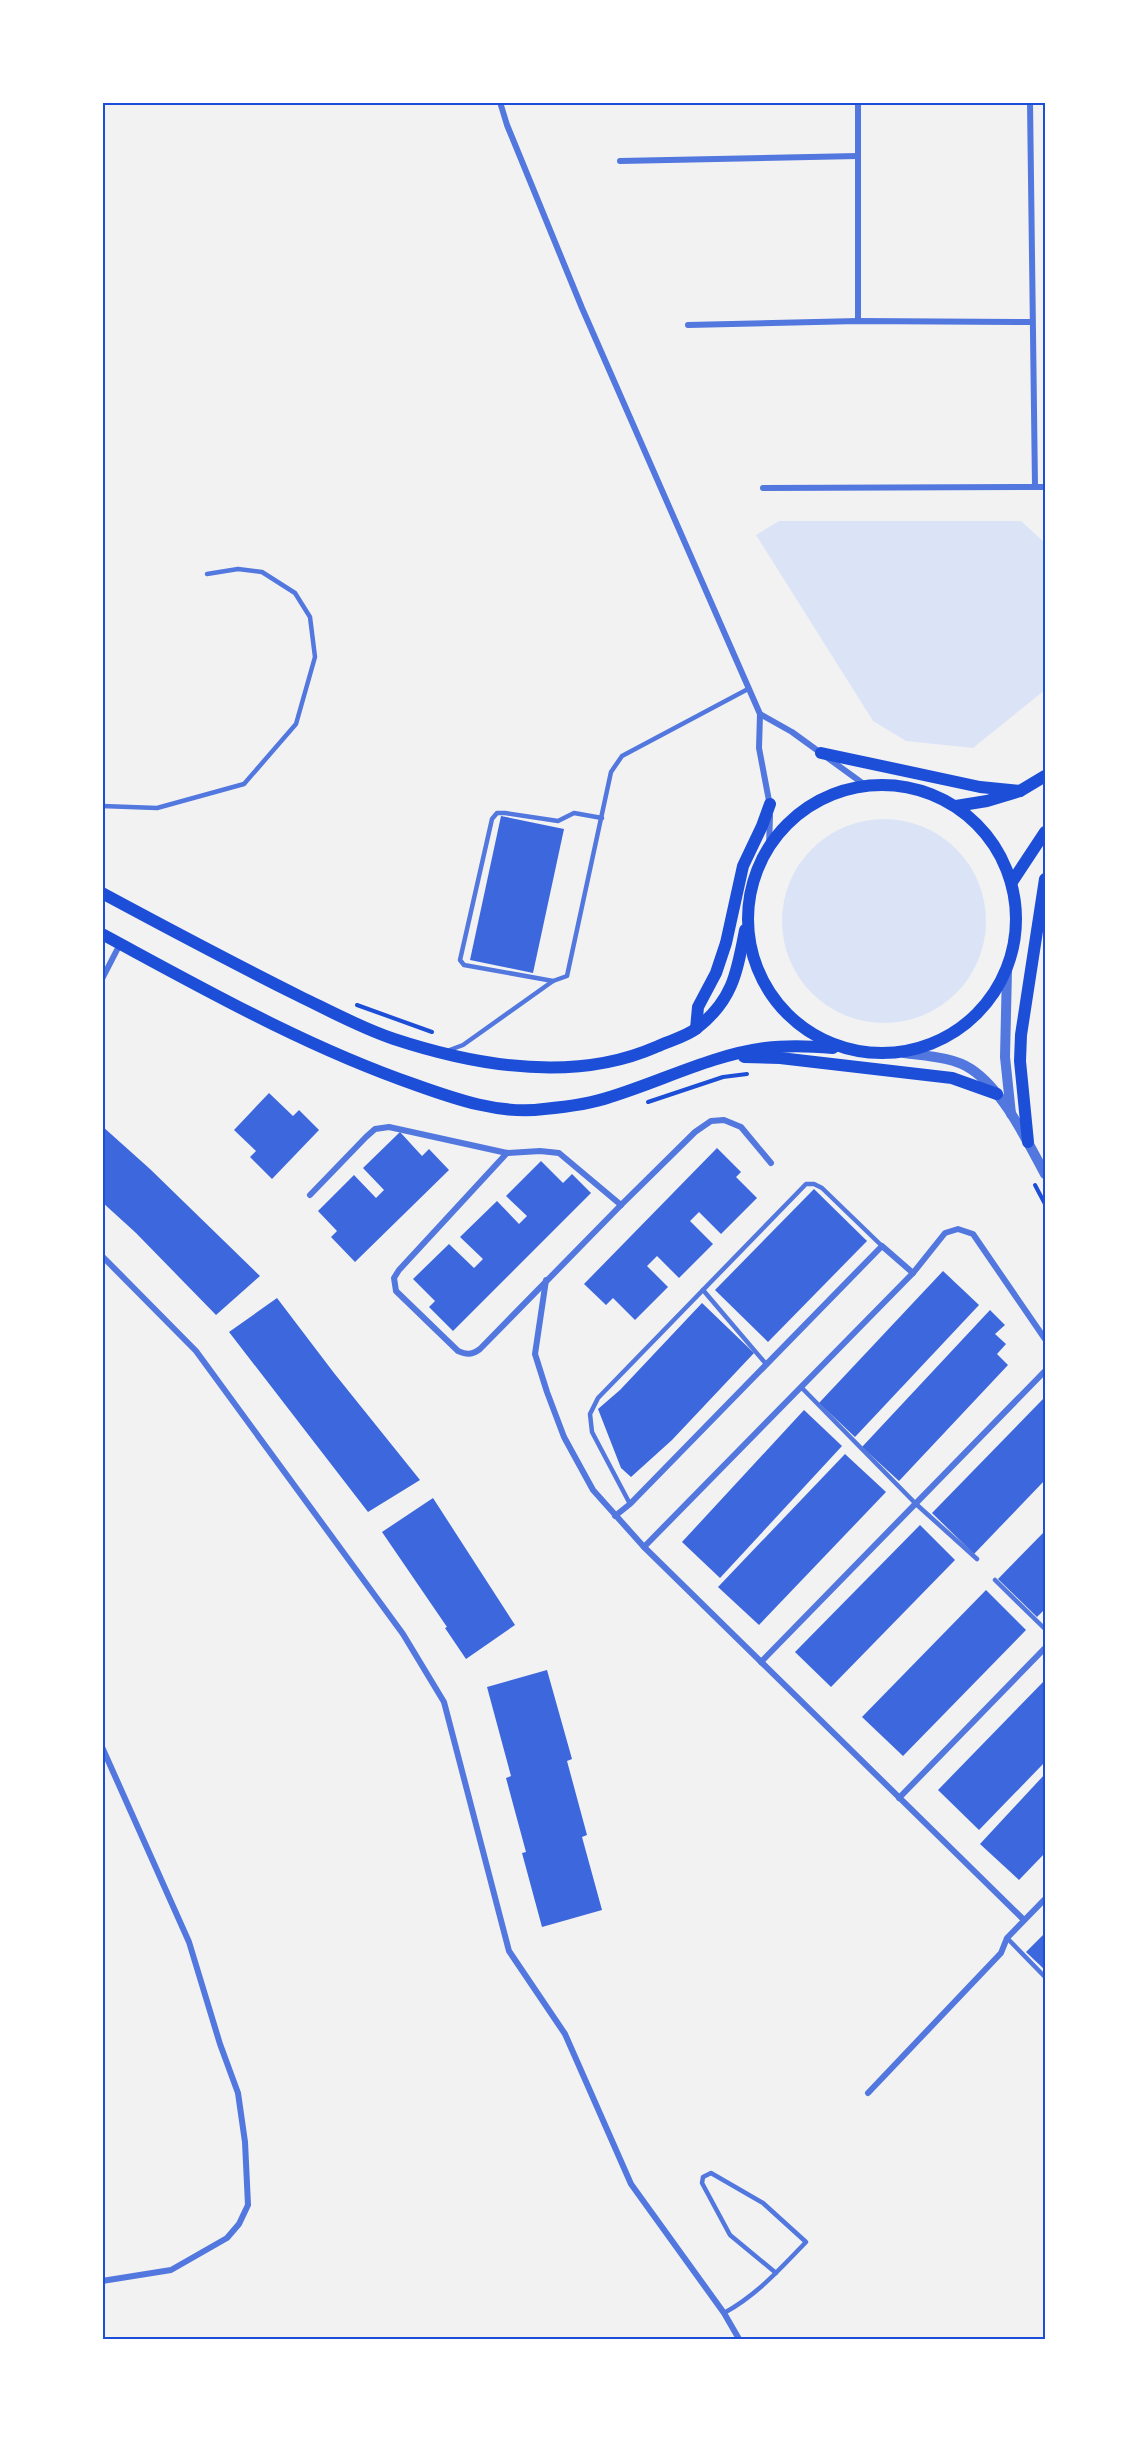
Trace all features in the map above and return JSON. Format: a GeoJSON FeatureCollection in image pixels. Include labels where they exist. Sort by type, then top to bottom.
{"type":"FeatureCollection","features":[{"type":"Feature","properties":{"kind":"main road"},"geometry":{"type":"LineString","coordinates":[[821,753],[872,766],[980,787],[1020,791]]}},
{"type":"Feature","properties":{"kind":"main road"},"geometry":{"type":"LineString","coordinates":[[956,806],[987,801],[1020,791],[1045,776]]}},
{"type":"Feature","properties":{"kind":"main road"},"geometry":{"type":"LineString","coordinates":[[102,893],[259,976],[342,1017],[392,1038],[442,1053],[504,1064],[549,1067],[602,1065],[642,1053],[696,1029],[725,999],[733,982],[754,878],[769,846],[795,816],[828,796],[865,785],[897,785],[928,792],[956,806],[987,833],[1008,869],[1017,911],[1015,941],[1007,970],[990,1000],[966,1025],[937,1043],[904,1053],[872,1054],[841,1048],[795,1045],[763,1048],[729,1056],[608,1098],[541,1110],[497,1108],[454,1099],[348,1059],[243,1009],[102,934]]}},
{"type":"Feature","properties":{"kind":"main road"},"geometry":{"type":"LineString","coordinates":[[696,1029],[698,1008],[716,973],[726,943],[743,866],[770,804]]}},
{"type":"Feature","properties":{"kind":"main road"},"geometry":{"type":"LineString","coordinates":[[1012,882],[1045,832]]}},
{"type":"Feature","properties":{"kind":"main road"},"geometry":{"type":"LineString","coordinates":[[1028,1142],[1020,1061],[1021,1035],[1045,879]]}},
{"type":"Feature","properties":{"kind":"main road"},"geometry":{"type":"LineString","coordinates":[[747,914],[750,949],[762,982],[782,1011],[809,1034],[841,1048]]}},
{"type":"Feature","properties":{"kind":"main road"},"geometry":{"type":"LineString","coordinates":[[729,1056],[780,1058],[952,1078],[997,1094]]}},
{"type":"Feature","properties":{"kind":"street"},"geometry":{"type":"LineString","coordinates":[[500,102],[507,125],[582,308],[760,714],[759,748],[770,804],[769,846]]}},
{"type":"Feature","properties":{"kind":"street"},"geometry":{"type":"LineString","coordinates":[[858,102],[858,321]]}},
{"type":"Feature","properties":{"kind":"street"},"geometry":{"type":"LineString","coordinates":[[1030,102],[1035,486]]}},
{"type":"Feature","properties":{"kind":"street"},"geometry":{"type":"LineString","coordinates":[[620,161],[858,156]]}},
{"type":"Feature","properties":{"kind":"street"},"geometry":{"type":"LineString","coordinates":[[688,325],[858,321],[1032,322]]}},
{"type":"Feature","properties":{"kind":"street"},"geometry":{"type":"LineString","coordinates":[[763,488],[1045,487]]}},
{"type":"Feature","properties":{"kind":"street"},"geometry":{"type":"LineString","coordinates":[[760,714],[792,732],[865,785]]}},
{"type":"Feature","properties":{"kind":"street"},"geometry":{"type":"LineString","coordinates":[[102,979],[120,944]]}},
{"type":"Feature","properties":{"kind":"street"},"geometry":{"type":"LineString","coordinates":[[1007,970],[1005,1057],[1012,1117]]}},
{"type":"Feature","properties":{"kind":"street"},"geometry":{"type":"LineString","coordinates":[[904,1053],[947,1060],[970,1068],[997,1094],[1028,1142],[1045,1174]]}},
{"type":"Feature","properties":{"kind":"street"},"geometry":{"type":"LineString","coordinates":[[507,1153],[394,1278],[396,1291],[458,1352],[466,1355],[480,1349],[621,1205],[695,1132],[711,1121],[724,1120],[741,1127],[771,1163]]}},
{"type":"Feature","properties":{"kind":"street"},"geometry":{"type":"LineString","coordinates":[[310,1194],[375,1129],[389,1127],[507,1153],[540,1151],[559,1153],[621,1205]]}},
{"type":"Feature","properties":{"kind":"street"},"geometry":{"type":"LineString","coordinates":[[644,1547],[913,1273],[945,1233],[958,1229],[973,1234],[1045,1340]]}},
{"type":"Feature","properties":{"kind":"street"},"geometry":{"type":"LineString","coordinates":[[615,1516],[630,1504],[882,1246],[913,1273]]}},
{"type":"Feature","properties":{"kind":"street"},"geometry":{"type":"LineString","coordinates":[[102,1256],[196,1351],[403,1634],[444,1702],[509,1951],[565,2034],[631,2184],[724,2313],[739,2339]]}},
{"type":"Feature","properties":{"kind":"street"},"geometry":{"type":"LineString","coordinates":[[546,1280],[535,1354],[564,1437],[593,1490],[644,1547],[1024,1920]]}},
{"type":"Feature","properties":{"kind":"street"},"geometry":{"type":"LineString","coordinates":[[761,1662],[1045,1371]]}},
{"type":"Feature","properties":{"kind":"street"},"geometry":{"type":"LineString","coordinates":[[899,1798],[1045,1648]]}},
{"type":"Feature","properties":{"kind":"street"},"geometry":{"type":"LineString","coordinates":[[102,1747],[189,1942],[220,2044],[238,2092],[245,2142],[248,2205],[239,2224],[226,2238],[171,2270],[102,2281]]}},
{"type":"Feature","properties":{"kind":"street"},"geometry":{"type":"LineString","coordinates":[[868,2093],[1001,1953],[1007,1938],[1045,1899]]}},
{"type":"Feature","properties":{"kind":"lane"},"geometry":{"type":"LineString","coordinates":[[102,807],[157,808],[244,784],[296,724],[315,657],[310,617],[295,593],[262,572],[238,569],[207,574]]}},
{"type":"Feature","properties":{"kind":"lane"},"geometry":{"type":"LineString","coordinates":[[442,1053],[463,1045],[553,981],[567,976],[611,772],[622,756],[748,689]]}},
{"type":"Feature","properties":{"kind":"lane"},"geometry":{"type":"LineString","coordinates":[[553,981],[464,965],[460,960],[492,819],[497,813],[558,821],[574,813],[602,818]]}},
{"type":"Feature","properties":{"kind":"lane"},"geometry":{"type":"LineString","coordinates":[[630,1504],[592,1432],[590,1414],[598,1398],[806,1184],[814,1184],[822,1188],[882,1246]]}},
{"type":"Feature","properties":{"kind":"lane"},"geometry":{"type":"LineString","coordinates":[[703,1290],[766,1364]]}},
{"type":"Feature","properties":{"kind":"lane"},"geometry":{"type":"LineString","coordinates":[[801,1387],[916,1504],[977,1558]]}},
{"type":"Feature","properties":{"kind":"lane"},"geometry":{"type":"LineString","coordinates":[[995,1580],[1045,1629]]}},
{"type":"Feature","properties":{"kind":"lane"},"geometry":{"type":"LineString","coordinates":[[1007,1938],[1045,1977]]}},
{"type":"Feature","properties":{"kind":"lane"},"geometry":{"type":"LineString","coordinates":[[724,2313],[745,2301],[776,2272],[806,2242],[763,2203],[711,2173],[703,2177],[702,2183],[730,2235],[776,2272]]}},
{"type":"Feature","properties":{"kind":"path"},"geometry":{"type":"LineString","coordinates":[[354,1004],[433,1033]]}},
{"type":"Feature","properties":{"kind":"shaded area"},"geometry":{"type":"Polygon","coordinates":[[[779,521],[1021,521],[1045,543],[1045,690],[973,748],[906,741],[873,721],[756,535],[779,521]]]}},
{"type":"Feature","properties":{"kind":"shaded area"},"geometry":{"type":"Polygon","coordinates":[[[874,819],[894,819],[914,823],[932,831],[949,842],[963,856],[982,891],[986,921],[982,951],[974,969],[963,986],[949,1000],[914,1019],[894,1023],[874,1023],[854,1019],[836,1011],[819,1000],[805,986],[786,951],[782,931],[782,911],[786,891],[794,873],[805,856],[819,842],[854,823],[874,819]]]}},
{"type":"Feature","properties":{"kind":"building"},"geometry":{"type":"Polygon","coordinates":[[[501,816],[564,829],[533,973],[470,960],[501,816]]]}},
{"type":"Feature","properties":{"kind":"building"},"geometry":{"type":"Polygon","coordinates":[[[269,1093],[293,1116],[299,1110],[319,1130],[272,1179],[250,1157],[256,1151],[234,1130],[269,1093]]]}},
{"type":"Feature","properties":{"kind":"building"},"geometry":{"type":"Polygon","coordinates":[[[102,1126],[150,1169],[260,1276],[216,1315],[136,1233],[102,1202],[102,1126]]]}},
{"type":"Feature","properties":{"kind":"building"},"geometry":{"type":"Polygon","coordinates":[[[400,1132],[422,1156],[429,1149],[449,1170],[355,1262],[331,1237],[337,1231],[318,1211],[354,1175],[376,1198],[384,1190],[363,1168],[400,1132]]]}},
{"type":"Feature","properties":{"kind":"building"},"geometry":{"type":"Polygon","coordinates":[[[717,1148],[741,1172],[736,1177],[757,1198],[721,1234],[699,1212],[690,1221],[713,1244],[679,1278],[657,1256],[647,1266],[668,1287],[635,1320],[613,1298],[606,1305],[584,1284],[717,1148]]]}},
{"type":"Feature","properties":{"kind":"building"},"geometry":{"type":"Polygon","coordinates":[[[541,1161],[563,1183],[572,1174],[591,1193],[453,1331],[429,1307],[435,1301],[413,1279],[449,1244],[474,1268],[483,1259],[460,1237],[497,1201],[519,1224],[527,1216],[506,1196],[541,1161]]]}},
{"type":"Feature","properties":{"kind":"building"},"geometry":{"type":"Polygon","coordinates":[[[814,1189],[867,1241],[768,1342],[715,1290],[814,1189]]]}},
{"type":"Feature","properties":{"kind":"building"},"geometry":{"type":"Polygon","coordinates":[[[943,1271],[979,1305],[855,1437],[819,1403],[943,1271]]]}},
{"type":"Feature","properties":{"kind":"building"},"geometry":{"type":"Polygon","coordinates":[[[277,1298],[420,1480],[368,1512],[229,1332],[277,1298]]]}},
{"type":"Feature","properties":{"kind":"building"},"geometry":{"type":"Polygon","coordinates":[[[702,1303],[754,1353],[672,1440],[631,1477],[621,1468],[598,1409],[620,1390],[702,1303]]]}},
{"type":"Feature","properties":{"kind":"building"},"geometry":{"type":"Polygon","coordinates":[[[990,1310],[1005,1325],[995,1334],[1006,1344],[997,1354],[1008,1365],[899,1481],[862,1447],[990,1310]]]}},
{"type":"Feature","properties":{"kind":"building"},"geometry":{"type":"Polygon","coordinates":[[[1043,1399],[1045,1401],[1045,1480],[974,1554],[932,1513],[1043,1399]]]}},
{"type":"Feature","properties":{"kind":"building"},"geometry":{"type":"Polygon","coordinates":[[[804,1410],[842,1446],[720,1578],[682,1542],[804,1410]]]}},
{"type":"Feature","properties":{"kind":"building"},"geometry":{"type":"Polygon","coordinates":[[[845,1454],[886,1492],[759,1625],[718,1587],[845,1454]]]}},
{"type":"Feature","properties":{"kind":"building"},"geometry":{"type":"Polygon","coordinates":[[[433,1498],[515,1625],[466,1659],[445,1628],[447,1627],[382,1532],[433,1498]]]}},
{"type":"Feature","properties":{"kind":"building"},"geometry":{"type":"Polygon","coordinates":[[[920,1525],[955,1560],[831,1687],[795,1652],[920,1525]]]}},
{"type":"Feature","properties":{"kind":"building"},"geometry":{"type":"Polygon","coordinates":[[[1045,1531],[1045,1609],[1037,1617],[998,1579],[1045,1531]]]}},
{"type":"Feature","properties":{"kind":"building"},"geometry":{"type":"Polygon","coordinates":[[[986,1590],[1026,1630],[903,1756],[862,1717],[986,1590]]]}},
{"type":"Feature","properties":{"kind":"building"},"geometry":{"type":"Polygon","coordinates":[[[547,1670],[572,1759],[567,1761],[587,1835],[582,1837],[602,1910],[542,1927],[522,1853],[526,1852],[506,1778],[511,1776],[487,1687],[547,1670]]]}},
{"type":"Feature","properties":{"kind":"building"},"geometry":{"type":"Polygon","coordinates":[[[1045,1680],[1045,1762],[979,1830],[938,1790],[1045,1680]]]}},
{"type":"Feature","properties":{"kind":"building"},"geometry":{"type":"Polygon","coordinates":[[[1045,1774],[1045,1853],[1019,1880],[980,1844],[1045,1774]]]}},
{"type":"Feature","properties":{"kind":"building"},"geometry":{"type":"Polygon","coordinates":[[[1045,1933],[1045,1970],[1026,1952],[1045,1933]]]}}]}
